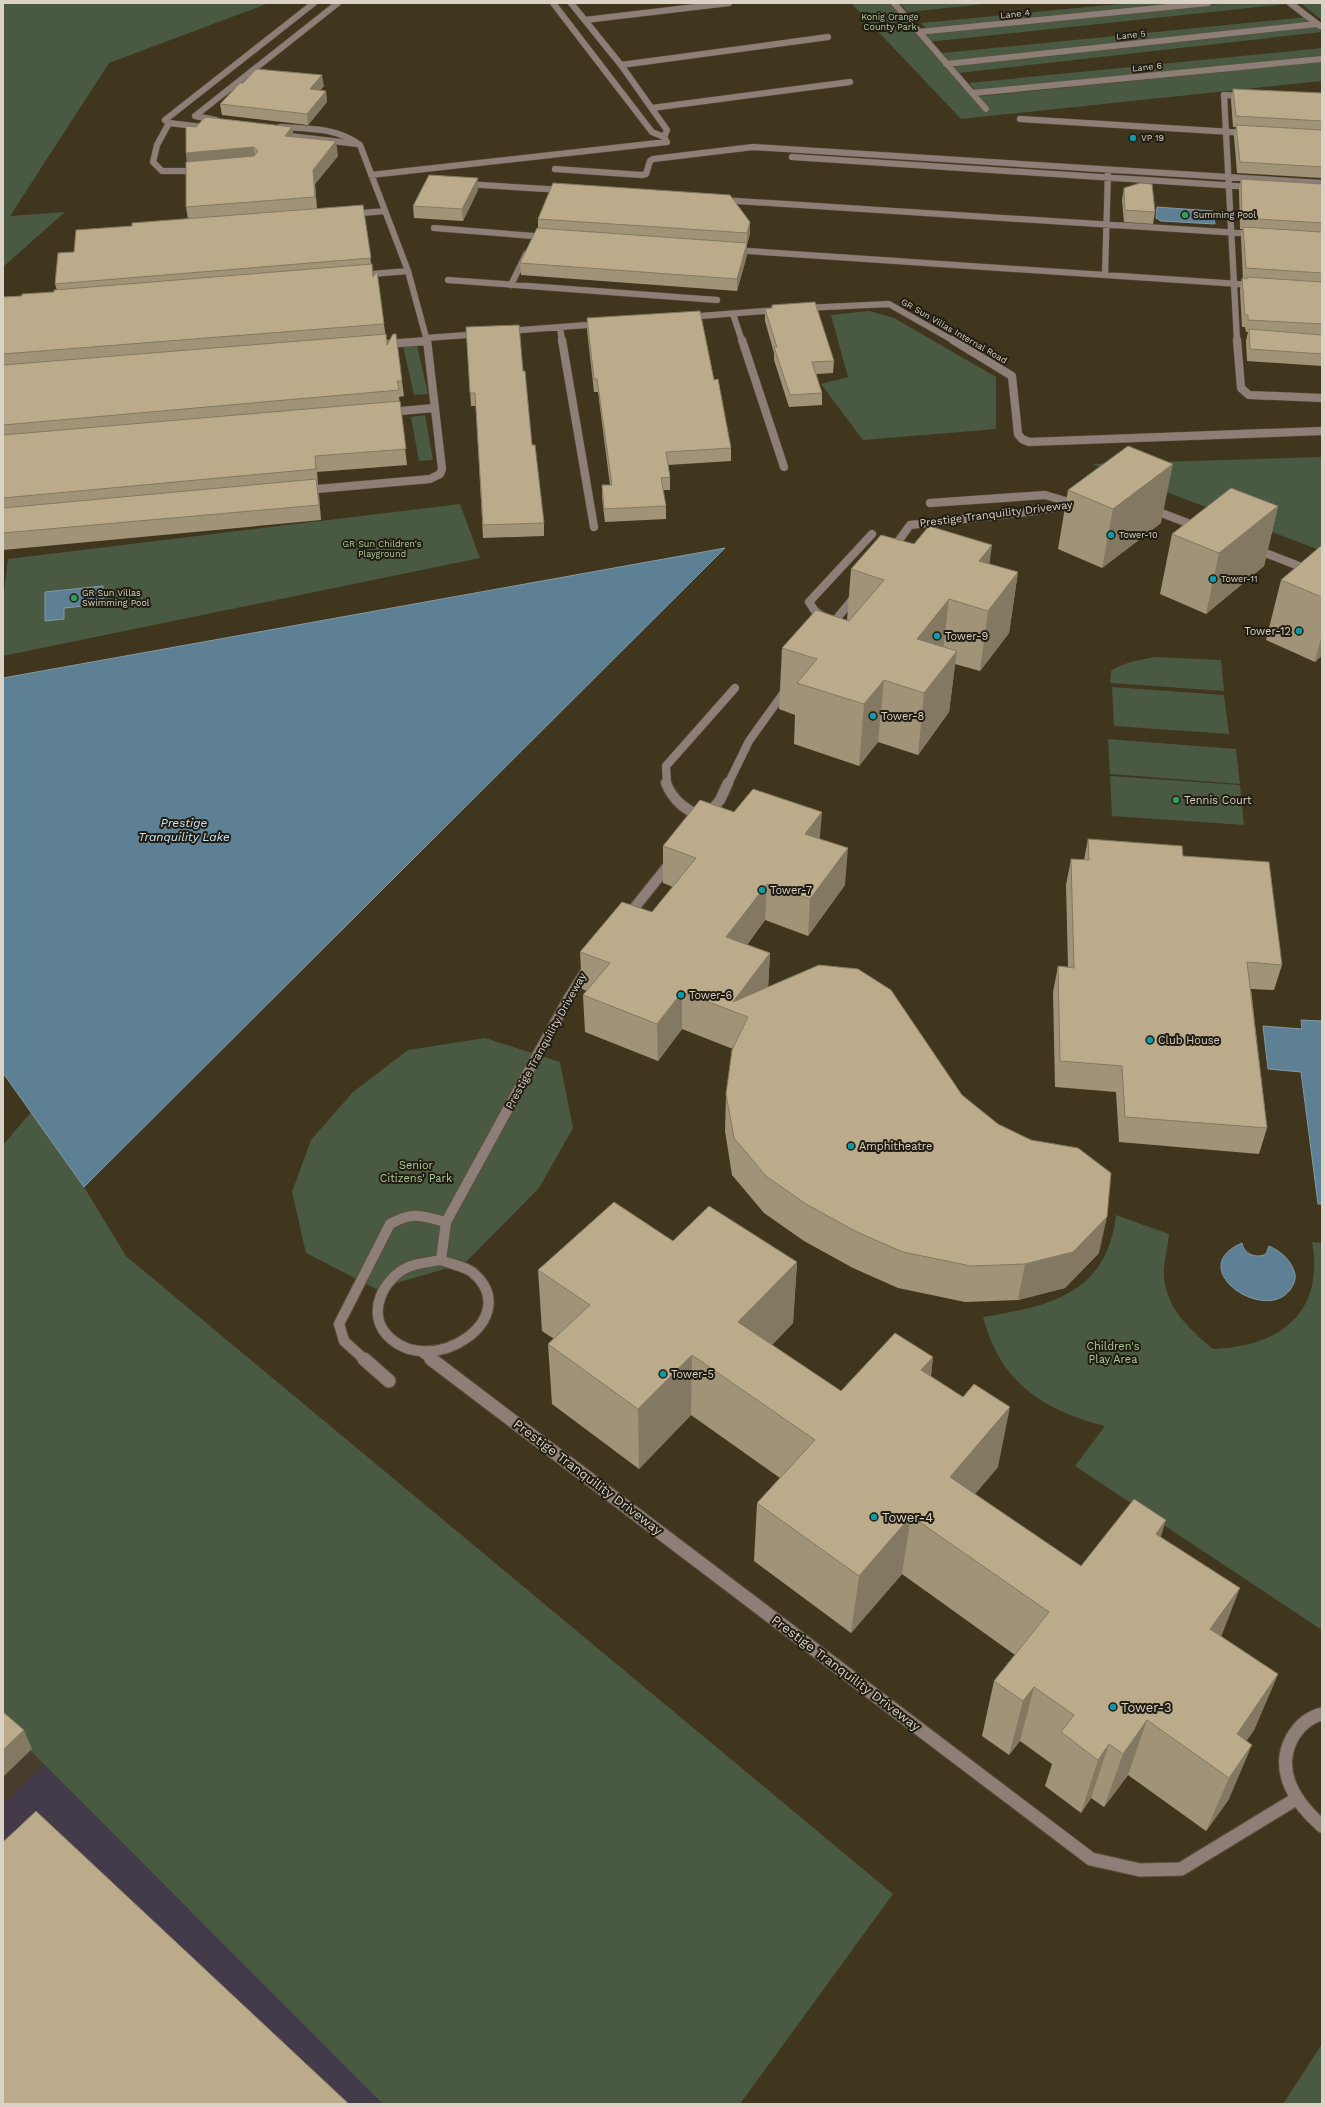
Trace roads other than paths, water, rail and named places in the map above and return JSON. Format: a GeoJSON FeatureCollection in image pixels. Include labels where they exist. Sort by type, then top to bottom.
{"type":"FeatureCollection","features":[{"type":"Feature","properties":{"kind":"street"},"geometry":{"type":"LineString","coordinates":[[203,171],[162,171],[153,162],[157,145],[168,123],[165,120],[314,3]]}},
{"type":"Feature","properties":{"kind":"street"},"geometry":{"type":"LineString","coordinates":[[195,117],[338,3]]}},
{"type":"Feature","properties":{"kind":"street"},"geometry":{"type":"LineString","coordinates":[[371,175],[667,142],[664,137],[652,132],[553,3]]}},
{"type":"Feature","properties":{"kind":"street"},"geometry":{"type":"LineString","coordinates":[[571,3],[621,65],[652,108],[667,130],[664,137]]}},
{"type":"Feature","properties":{"kind":"street"},"geometry":{"type":"LineString","coordinates":[[585,20],[729,3]]}},
{"type":"Feature","properties":{"kind":"street"},"geometry":{"type":"LineString","coordinates":[[894,3],[986,109]]}},
{"type":"Feature","properties":{"kind":"street","name":"Lane 4"},"geometry":{"type":"LineString","coordinates":[[919,32],[1208,3]]}},
{"type":"Feature","properties":{"kind":"street"},"geometry":{"type":"LineString","coordinates":[[1290,3],[1322,28]]}},
{"type":"Feature","properties":{"kind":"street","name":"Lane 5"},"geometry":{"type":"LineString","coordinates":[[946,64],[1317,24]]}},
{"type":"Feature","properties":{"kind":"street"},"geometry":{"type":"LineString","coordinates":[[621,65],[828,37]]}},
{"type":"Feature","properties":{"kind":"street"},"geometry":{"type":"LineString","coordinates":[[254,50],[261,51]]}},
{"type":"Feature","properties":{"kind":"street"},"geometry":{"type":"LineString","coordinates":[[269,52],[276,52]]}},
{"type":"Feature","properties":{"kind":"street","name":"Lane 6"},"geometry":{"type":"LineString","coordinates":[[973,94],[1322,59]]}},
{"type":"Feature","properties":{"kind":"street"},"geometry":{"type":"LineString","coordinates":[[652,108],[850,82]]}},
{"type":"Feature","properties":{"kind":"street"},"geometry":{"type":"LineString","coordinates":[[1254,97],[1224,95],[1230,185],[1236,336],[1241,388],[1249,395],[1322,398]]}},
{"type":"Feature","properties":{"kind":"street"},"geometry":{"type":"LineString","coordinates":[[168,123],[195,117],[222,121]]}},
{"type":"Feature","properties":{"kind":"street"},"geometry":{"type":"LineString","coordinates":[[1020,119],[1258,133]]}},
{"type":"Feature","properties":{"kind":"street"},"geometry":{"type":"LineString","coordinates":[[168,123],[216,128]]}},
{"type":"Feature","properties":{"kind":"street"},"geometry":{"type":"LineString","coordinates":[[270,126],[341,133],[352,138],[360,145],[408,271],[426,339],[442,469],[440,474],[435,477],[295,491]]}},
{"type":"Feature","properties":{"kind":"street"},"geometry":{"type":"LineString","coordinates":[[270,134],[360,145]]}},
{"type":"Feature","properties":{"kind":"street"},"geometry":{"type":"LineString","coordinates":[[555,169],[642,175],[646,174],[650,161],[653,159],[752,147],[1322,182]]}},
{"type":"Feature","properties":{"kind":"street"},"geometry":{"type":"LineString","coordinates":[[735,150],[748,154],[756,154]]}},
{"type":"Feature","properties":{"kind":"street"},"geometry":{"type":"LineString","coordinates":[[787,156],[1260,187]]}},
{"type":"Feature","properties":{"kind":"street"},"geometry":{"type":"LineString","coordinates":[[889,163],[890,156]]}},
{"type":"Feature","properties":{"kind":"street"},"geometry":{"type":"LineString","coordinates":[[1105,275],[1108,170]]}},
{"type":"Feature","properties":{"kind":"street"},"geometry":{"type":"LineString","coordinates":[[459,184],[570,190]]}},
{"type":"Feature","properties":{"kind":"street"},"geometry":{"type":"LineString","coordinates":[[712,200],[1262,235]]}},
{"type":"Feature","properties":{"kind":"street"},"geometry":{"type":"LineString","coordinates":[[345,214],[385,211]]}},
{"type":"Feature","properties":{"kind":"street"},"geometry":{"type":"LineString","coordinates":[[434,228],[550,237]]}},
{"type":"Feature","properties":{"kind":"street"},"geometry":{"type":"LineString","coordinates":[[531,243],[534,236]]}},
{"type":"Feature","properties":{"kind":"street"},"geometry":{"type":"LineString","coordinates":[[724,249],[1263,286]]}},
{"type":"Feature","properties":{"kind":"street"},"geometry":{"type":"LineString","coordinates":[[511,284],[528,250]]}},
{"type":"Feature","properties":{"kind":"street"},"geometry":{"type":"LineString","coordinates":[[352,276],[408,271]]}},
{"type":"Feature","properties":{"kind":"street"},"geometry":{"type":"LineString","coordinates":[[448,280],[717,300]]}},
{"type":"Feature","properties":{"kind":"street","name":"GR Sun Villas Internal Road"},"geometry":{"type":"LineString","coordinates":[[794,309],[879,303],[889,304],[1012,376],[1018,434],[1022,439],[1029,442],[1322,431]]}},
{"type":"Feature","properties":{"kind":"street"},"geometry":{"type":"LineString","coordinates":[[678,318],[787,310]]}},
{"type":"Feature","properties":{"kind":"street"},"geometry":{"type":"LineString","coordinates":[[733,314],[784,467]]}},
{"type":"Feature","properties":{"kind":"street"},"geometry":{"type":"LineString","coordinates":[[497,332],[608,324]]}},
{"type":"Feature","properties":{"kind":"street"},"geometry":{"type":"LineString","coordinates":[[560,327],[594,527]]}},
{"type":"Feature","properties":{"kind":"street"},"geometry":{"type":"LineString","coordinates":[[364,346],[489,333]]}},
{"type":"Feature","properties":{"kind":"street"},"geometry":{"type":"LineString","coordinates":[[1236,336],[1244,337]]}},
{"type":"Feature","properties":{"kind":"street"},"geometry":{"type":"LineString","coordinates":[[380,413],[434,408]]}},
{"type":"Feature","properties":{"kind":"street"},"geometry":{"type":"LineString","coordinates":[[930,503],[1045,495],[1074,504]]}},
{"type":"Feature","properties":{"kind":"street","name":"Prestige Tranquility Driveway"},"geometry":{"type":"LineString","coordinates":[[888,555],[910,525],[1026,512],[1090,502]]}},
{"type":"Feature","properties":{"kind":"street"},"geometry":{"type":"LineString","coordinates":[[1144,506],[1203,529]]}},
{"type":"Feature","properties":{"kind":"street"},"geometry":{"type":"LineString","coordinates":[[833,623],[815,611],[809,602],[872,534]]}},
{"type":"Feature","properties":{"kind":"street"},"geometry":{"type":"LineString","coordinates":[[1248,546],[1322,575]]}},
{"type":"Feature","properties":{"kind":"street"},"geometry":{"type":"LineString","coordinates":[[824,635],[861,590]]}},
{"type":"Feature","properties":{"kind":"street"},"geometry":{"type":"LineString","coordinates":[[735,688],[666,766],[664,777],[666,788],[673,798],[703,821],[720,800],[750,742],[793,679]]}},
{"type":"Feature","properties":{"kind":"street"},"geometry":{"type":"LineString","coordinates":[[621,925],[676,856]]}},
{"type":"Feature","properties":{"kind":"street","name":"Prestige Tranquility Driveway"},"geometry":{"type":"LineString","coordinates":[[441,1260],[446,1222],[566,1001],[582,975],[597,956]]}},
{"type":"Feature","properties":{"kind":"street"},"geometry":{"type":"LineString","coordinates":[[389,1380],[344,1341],[339,1324],[342,1313],[390,1224],[405,1216],[415,1215],[446,1222]]}},
{"type":"Feature","properties":{"kind":"street","name":"Prestige Tranquility Driveway"},"geometry":{"type":"LineString","coordinates":[[441,1260],[459,1264],[474,1273],[485,1285],[490,1300],[487,1316],[480,1328],[469,1339],[454,1347],[438,1351],[421,1351],[403,1347],[388,1337],[379,1324],[376,1309],[380,1294],[389,1280],[404,1269],[422,1262],[441,1260]]}},
{"type":"Feature","properties":{"kind":"street","name":"Prestige Tranquility Driveway"},"geometry":{"type":"LineString","coordinates":[[421,1351],[1091,1859],[1140,1870],[1180,1869],[1296,1799]]}},
{"type":"Feature","properties":{"kind":"street"},"geometry":{"type":"LineString","coordinates":[[1322,1714],[1302,1724],[1290,1740],[1285,1758],[1287,1779],[1296,1799],[1309,1816],[1322,1826]]}},
{"type":"Feature","properties":{"kind":"water","name":"Summing Pool"},"geometry":{"type":"Polygon","coordinates":[[[1157,207],[1213,211],[1215,224],[1161,221],[1156,218],[1157,207]]]}},
{"type":"Feature","properties":{"kind":"water","name":"Prestige Tranquility Lake"},"geometry":{"type":"Polygon","coordinates":[[[725,548],[84,1187],[3,1073],[3,678],[725,548]]]}},
{"type":"Feature","properties":{"kind":"water","name":"GR Sun Villas Swimming Pool"},"geometry":{"type":"Polygon","coordinates":[[[103,586],[103,604],[64,608],[64,619],[45,621],[45,592],[103,586]]]}},
{"type":"Feature","properties":{"kind":"water"},"geometry":{"type":"Polygon","coordinates":[[[1301,1020],[1322,1021],[1322,1204],[1318,1204],[1301,1072],[1268,1069],[1263,1026],[1302,1029],[1301,1020]]]}},
{"type":"Feature","properties":{"kind":"water"},"geometry":{"type":"Polygon","coordinates":[[[1242,1243],[1243,1247],[1248,1253],[1255,1256],[1266,1254],[1269,1246],[1285,1257],[1295,1274],[1294,1283],[1290,1290],[1278,1299],[1263,1301],[1248,1297],[1234,1289],[1224,1278],[1221,1266],[1226,1254],[1242,1243]]]}},
{"type":"Feature","properties":{"kind":"place","name":"VP 19"},"geometry":{"type":"Point","coordinates":[1133,138]}},
{"type":"Feature","properties":{"kind":"place","name":"Summing Pool"},"geometry":{"type":"Point","coordinates":[1185,215]}},
{"type":"Feature","properties":{"kind":"place","name":"Tower-10"},"geometry":{"type":"Point","coordinates":[1111,535]}},
{"type":"Feature","properties":{"kind":"place","name":"Tower-11"},"geometry":{"type":"Point","coordinates":[1213,579]}},
{"type":"Feature","properties":{"kind":"place","name":"GR Sun Villas Swimming Pool"},"geometry":{"type":"Point","coordinates":[74,598]}},
{"type":"Feature","properties":{"kind":"place","name":"Tower-12"},"geometry":{"type":"Point","coordinates":[1299,631]}},
{"type":"Feature","properties":{"kind":"place","name":"Tower-9"},"geometry":{"type":"Point","coordinates":[937,636]}},
{"type":"Feature","properties":{"kind":"place","name":"Tower-8"},"geometry":{"type":"Point","coordinates":[873,716]}},
{"type":"Feature","properties":{"kind":"place","name":"Tennis Court"},"geometry":{"type":"Point","coordinates":[1176,800]}},
{"type":"Feature","properties":{"kind":"place","name":"Tower-7"},"geometry":{"type":"Point","coordinates":[762,890]}},
{"type":"Feature","properties":{"kind":"place","name":"Tower-6"},"geometry":{"type":"Point","coordinates":[681,995]}},
{"type":"Feature","properties":{"kind":"place","name":"Club House"},"geometry":{"type":"Point","coordinates":[1150,1040]}},
{"type":"Feature","properties":{"kind":"place","name":"Amphitheatre"},"geometry":{"type":"Point","coordinates":[851,1146]}},
{"type":"Feature","properties":{"kind":"place","name":"Tower-5"},"geometry":{"type":"Point","coordinates":[663,1374]}},
{"type":"Feature","properties":{"kind":"place","name":"Tower-4"},"geometry":{"type":"Point","coordinates":[874,1517]}},
{"type":"Feature","properties":{"kind":"place","name":"Tower-3"},"geometry":{"type":"Point","coordinates":[1113,1707]}},
{"type":"Feature","properties":{"kind":"park label","name":"Konig Orange County Park"},"geometry":{"type":"Point","coordinates":[890,22]}},
{"type":"Feature","properties":{"kind":"park label","name":"GR Sun Children's Playground"},"geometry":{"type":"Point","coordinates":[382,550]}},
{"type":"Feature","properties":{"kind":"park label","name":"Senior Citizens' Park"},"geometry":{"type":"Point","coordinates":[416,1171]}},
{"type":"Feature","properties":{"kind":"park label","name":"Children's Play Area"},"geometry":{"type":"Point","coordinates":[1113,1352]}}]}
